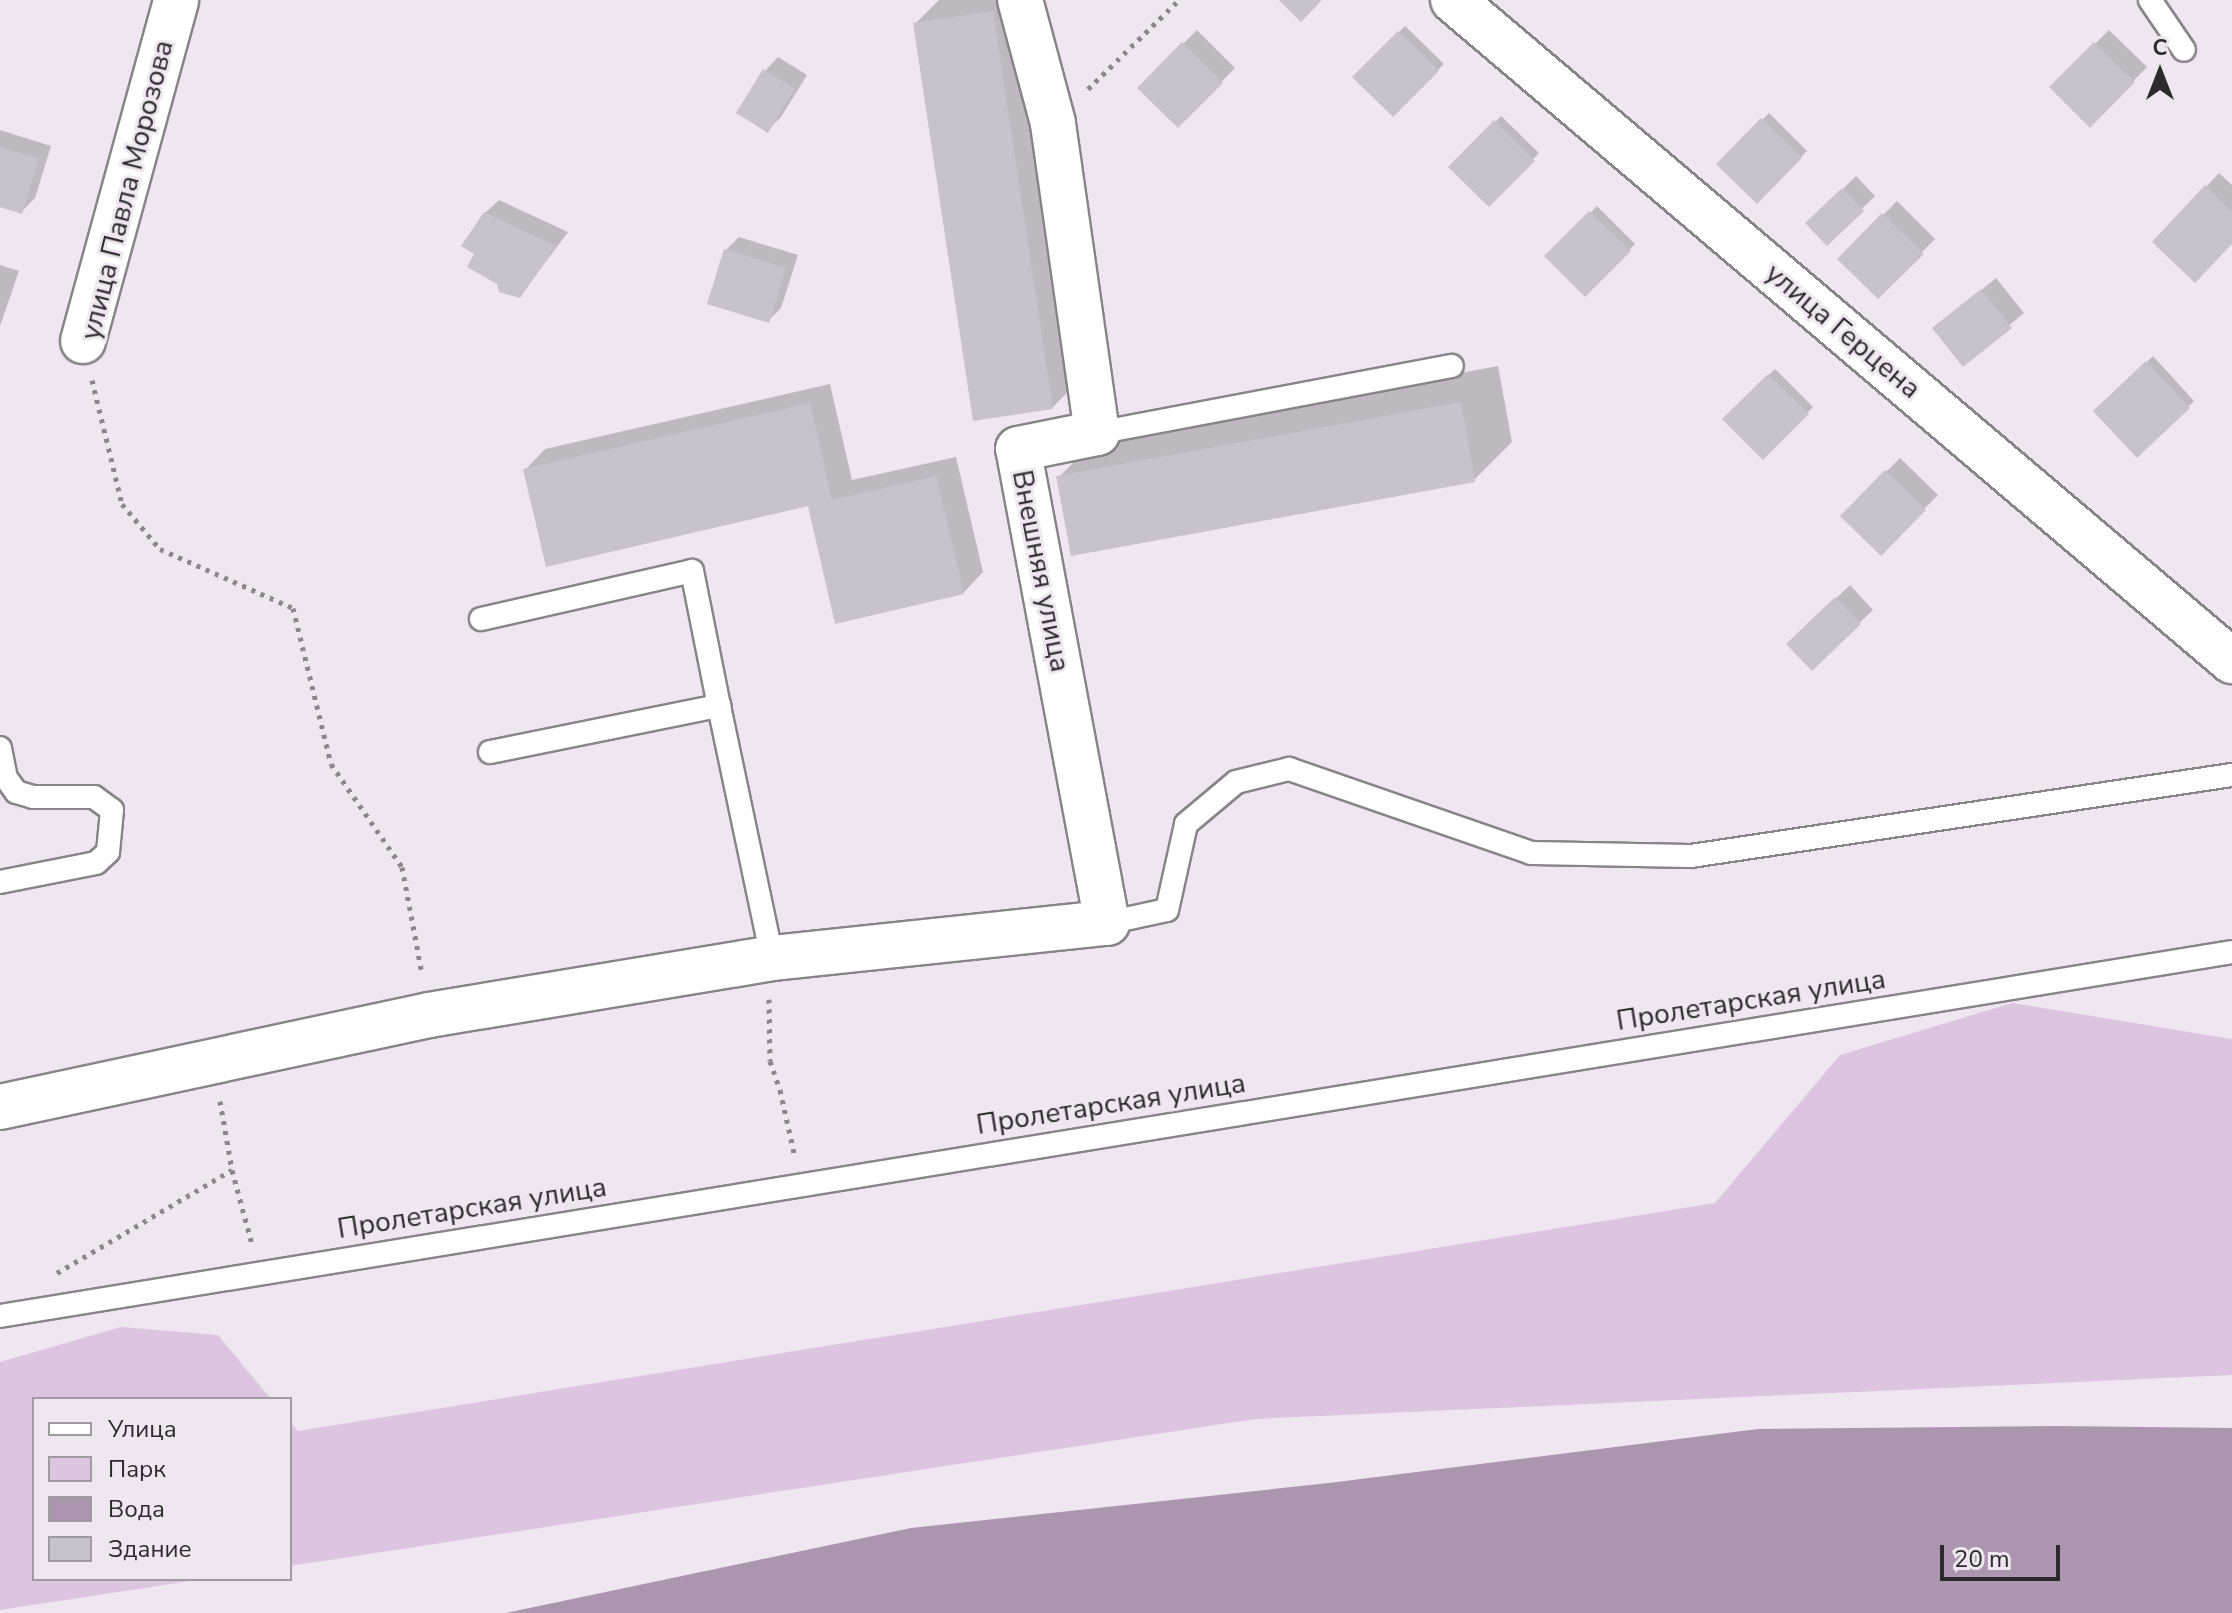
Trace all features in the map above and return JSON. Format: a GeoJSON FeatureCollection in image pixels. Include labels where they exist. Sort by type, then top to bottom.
{"type":"FeatureCollection","features":[{"type":"Feature","properties":{"kind":"street","name":"улица Павла Морозова"},"geometry":{"type":"LineString","coordinates":[[83,341],[176,0]]}},
{"type":"Feature","properties":{"kind":"street"},"geometry":{"type":"LineString","coordinates":[[1020,0],[1053,123],[1097,433]]}},
{"type":"Feature","properties":{"kind":"street","name":"улица Герцена"},"geometry":{"type":"LineString","coordinates":[[1453,0],[2232,661]]}},
{"type":"Feature","properties":{"kind":"street","name":"Внешняя улица"},"geometry":{"type":"LineString","coordinates":[[1097,433],[1018,449],[1107,923]]}},
{"type":"Feature","properties":{"kind":"street"},"geometry":{"type":"LineString","coordinates":[[0,1107],[429,1015],[772,958],[1107,923]]}},
{"type":"Feature","properties":{"kind":"lane"},"geometry":{"type":"LineString","coordinates":[[2150,0],[2184,50]]}},
{"type":"Feature","properties":{"kind":"lane"},"geometry":{"type":"LineString","coordinates":[[1097,433],[1452,366]]}},
{"type":"Feature","properties":{"kind":"lane"},"geometry":{"type":"LineString","coordinates":[[481,619],[692,571],[772,958]]}},
{"type":"Feature","properties":{"kind":"lane"},"geometry":{"type":"LineString","coordinates":[[490,752],[719,706]]}},
{"type":"Feature","properties":{"kind":"lane"},"geometry":{"type":"LineString","coordinates":[[0,748],[6,778],[16,792],[33,797],[94,797],[112,810],[108,852],[96,863],[0,882]]}},
{"type":"Feature","properties":{"kind":"lane"},"geometry":{"type":"LineString","coordinates":[[1107,923],[1167,910],[1186,824],[1236,782],[1289,769],[1531,853],[1691,856],[2232,775]]}},
{"type":"Feature","properties":{"kind":"lane","name":"Пролетарская улица"},"geometry":{"type":"LineString","coordinates":[[0,1316],[2232,952]]}},
{"type":"Feature","properties":{"kind":"path"},"geometry":{"type":"LineString","coordinates":[[1053,123],[1179,0]]}},
{"type":"Feature","properties":{"kind":"path","name":"улица Павла Морозова"},"geometry":{"type":"LineString","coordinates":[[83,341],[122,504],[160,549],[293,608],[331,764],[402,867],[429,1015]]}},
{"type":"Feature","properties":{"kind":"path"},"geometry":{"type":"LineString","coordinates":[[772,958],[770,1061],[780,1090],[802,1185]]}},
{"type":"Feature","properties":{"kind":"path"},"geometry":{"type":"LineString","coordinates":[[213,1061],[232,1170],[260,1273]]}},
{"type":"Feature","properties":{"kind":"path"},"geometry":{"type":"LineString","coordinates":[[55,1274],[232,1170]]}},
{"type":"Feature","properties":{"kind":"green space"},"geometry":{"type":"Polygon","coordinates":[[[2012,1003],[2232,1039],[2232,1375],[1255,1419],[292,1566],[292,1424],[298,1431],[1715,1203],[1840,1055],[2012,1003]]]}},
{"type":"Feature","properties":{"kind":"green space"},"geometry":{"type":"Polygon","coordinates":[[[121,1327],[218,1335],[269,1397],[32,1397],[32,1581],[190,1581],[0,1610],[0,1362],[121,1327]]]}},
{"type":"Feature","properties":{"kind":"water"},"geometry":{"type":"Polygon","coordinates":[[[2232,1428],[2232,1613],[506,1613],[911,1528],[1329,1483],[1758,1429],[2232,1428]]]}},
{"type":"Feature","properties":{"kind":"building"},"geometry":{"type":"Polygon","coordinates":[[[1279,0],[1322,0],[1301,22],[1279,0]]]}},
{"type":"Feature","properties":{"kind":"building"},"geometry":{"type":"Polygon","coordinates":[[[993,11],[1053,409],[973,421],[913,23],[993,11]]]}},
{"type":"Feature","properties":{"kind":"building"},"geometry":{"type":"Polygon","coordinates":[[[1398,31],[1439,71],[1393,117],[1352,77],[1398,31]]]}},
{"type":"Feature","properties":{"kind":"building"},"geometry":{"type":"Polygon","coordinates":[[[1182,42],[1223,83],[1178,128],[1137,88],[1182,42]]]}},
{"type":"Feature","properties":{"kind":"building"},"geometry":{"type":"Polygon","coordinates":[[[2094,42],[2135,82],[2090,128],[2049,87],[2094,42]]]}},
{"type":"Feature","properties":{"kind":"building"},"geometry":{"type":"Polygon","coordinates":[[[763,69],[795,89],[768,133],[736,113],[763,69]]]}},
{"type":"Feature","properties":{"kind":"building"},"geometry":{"type":"Polygon","coordinates":[[[1761,118],[1802,158],[1757,204],[1716,164],[1761,118]]]}},
{"type":"Feature","properties":{"kind":"building"},"geometry":{"type":"Polygon","coordinates":[[[1494,120],[1535,161],[1489,207],[1448,167],[1494,120]]]}},
{"type":"Feature","properties":{"kind":"building"},"geometry":{"type":"Polygon","coordinates":[[[0,147],[39,159],[22,214],[0,207],[0,147]]]}},
{"type":"Feature","properties":{"kind":"building"},"geometry":{"type":"Polygon","coordinates":[[[2205,185],[2232,211],[2232,244],[2195,283],[2152,242],[2205,185]]]}},
{"type":"Feature","properties":{"kind":"building"},"geometry":{"type":"Polygon","coordinates":[[[1842,188],[1864,211],[1827,246],[1805,223],[1842,188]]]}},
{"type":"Feature","properties":{"kind":"building"},"geometry":{"type":"Polygon","coordinates":[[[1589,211],[1631,251],[1585,297],[1544,256],[1589,211]]]}},
{"type":"Feature","properties":{"kind":"building"},"geometry":{"type":"Polygon","coordinates":[[[484,212],[556,246],[520,298],[499,292],[497,284],[467,267],[474,254],[461,246],[484,212]]]}},
{"type":"Feature","properties":{"kind":"building"},"geometry":{"type":"Polygon","coordinates":[[[1882,213],[1924,254],[1878,299],[1837,259],[1882,213]]]}},
{"type":"Feature","properties":{"kind":"building"},"geometry":{"type":"Polygon","coordinates":[[[724,249],[786,268],[769,323],[707,304],[724,249]]]}},
{"type":"Feature","properties":{"kind":"building"},"geometry":{"type":"Polygon","coordinates":[[[1981,289],[2012,328],[1963,367],[1932,328],[1981,289]]]}},
{"type":"Feature","properties":{"kind":"building"},"geometry":{"type":"Polygon","coordinates":[[[2146,361],[2190,408],[2137,458],[2093,411],[2146,361]]]}},
{"type":"Feature","properties":{"kind":"building"},"geometry":{"type":"Polygon","coordinates":[[[1768,374],[1809,414],[1763,460],[1722,419],[1768,374]]]}},
{"type":"Feature","properties":{"kind":"building"},"geometry":{"type":"Polygon","coordinates":[[[1461,402],[1475,482],[1071,556],[1056,476],[1461,402]]]}},
{"type":"Feature","properties":{"kind":"building"},"geometry":{"type":"Polygon","coordinates":[[[810,403],[832,500],[936,476],[964,594],[835,624],[808,506],[546,567],[523,469],[810,403]]]}},
{"type":"Feature","properties":{"kind":"building"},"geometry":{"type":"Polygon","coordinates":[[[1885,470],[1926,510],[1881,556],[1840,516],[1885,470]]]}},
{"type":"Feature","properties":{"kind":"building"},"geometry":{"type":"Polygon","coordinates":[[[1835,597],[1861,624],[1812,671],[1786,644],[1835,597]]]}}]}
